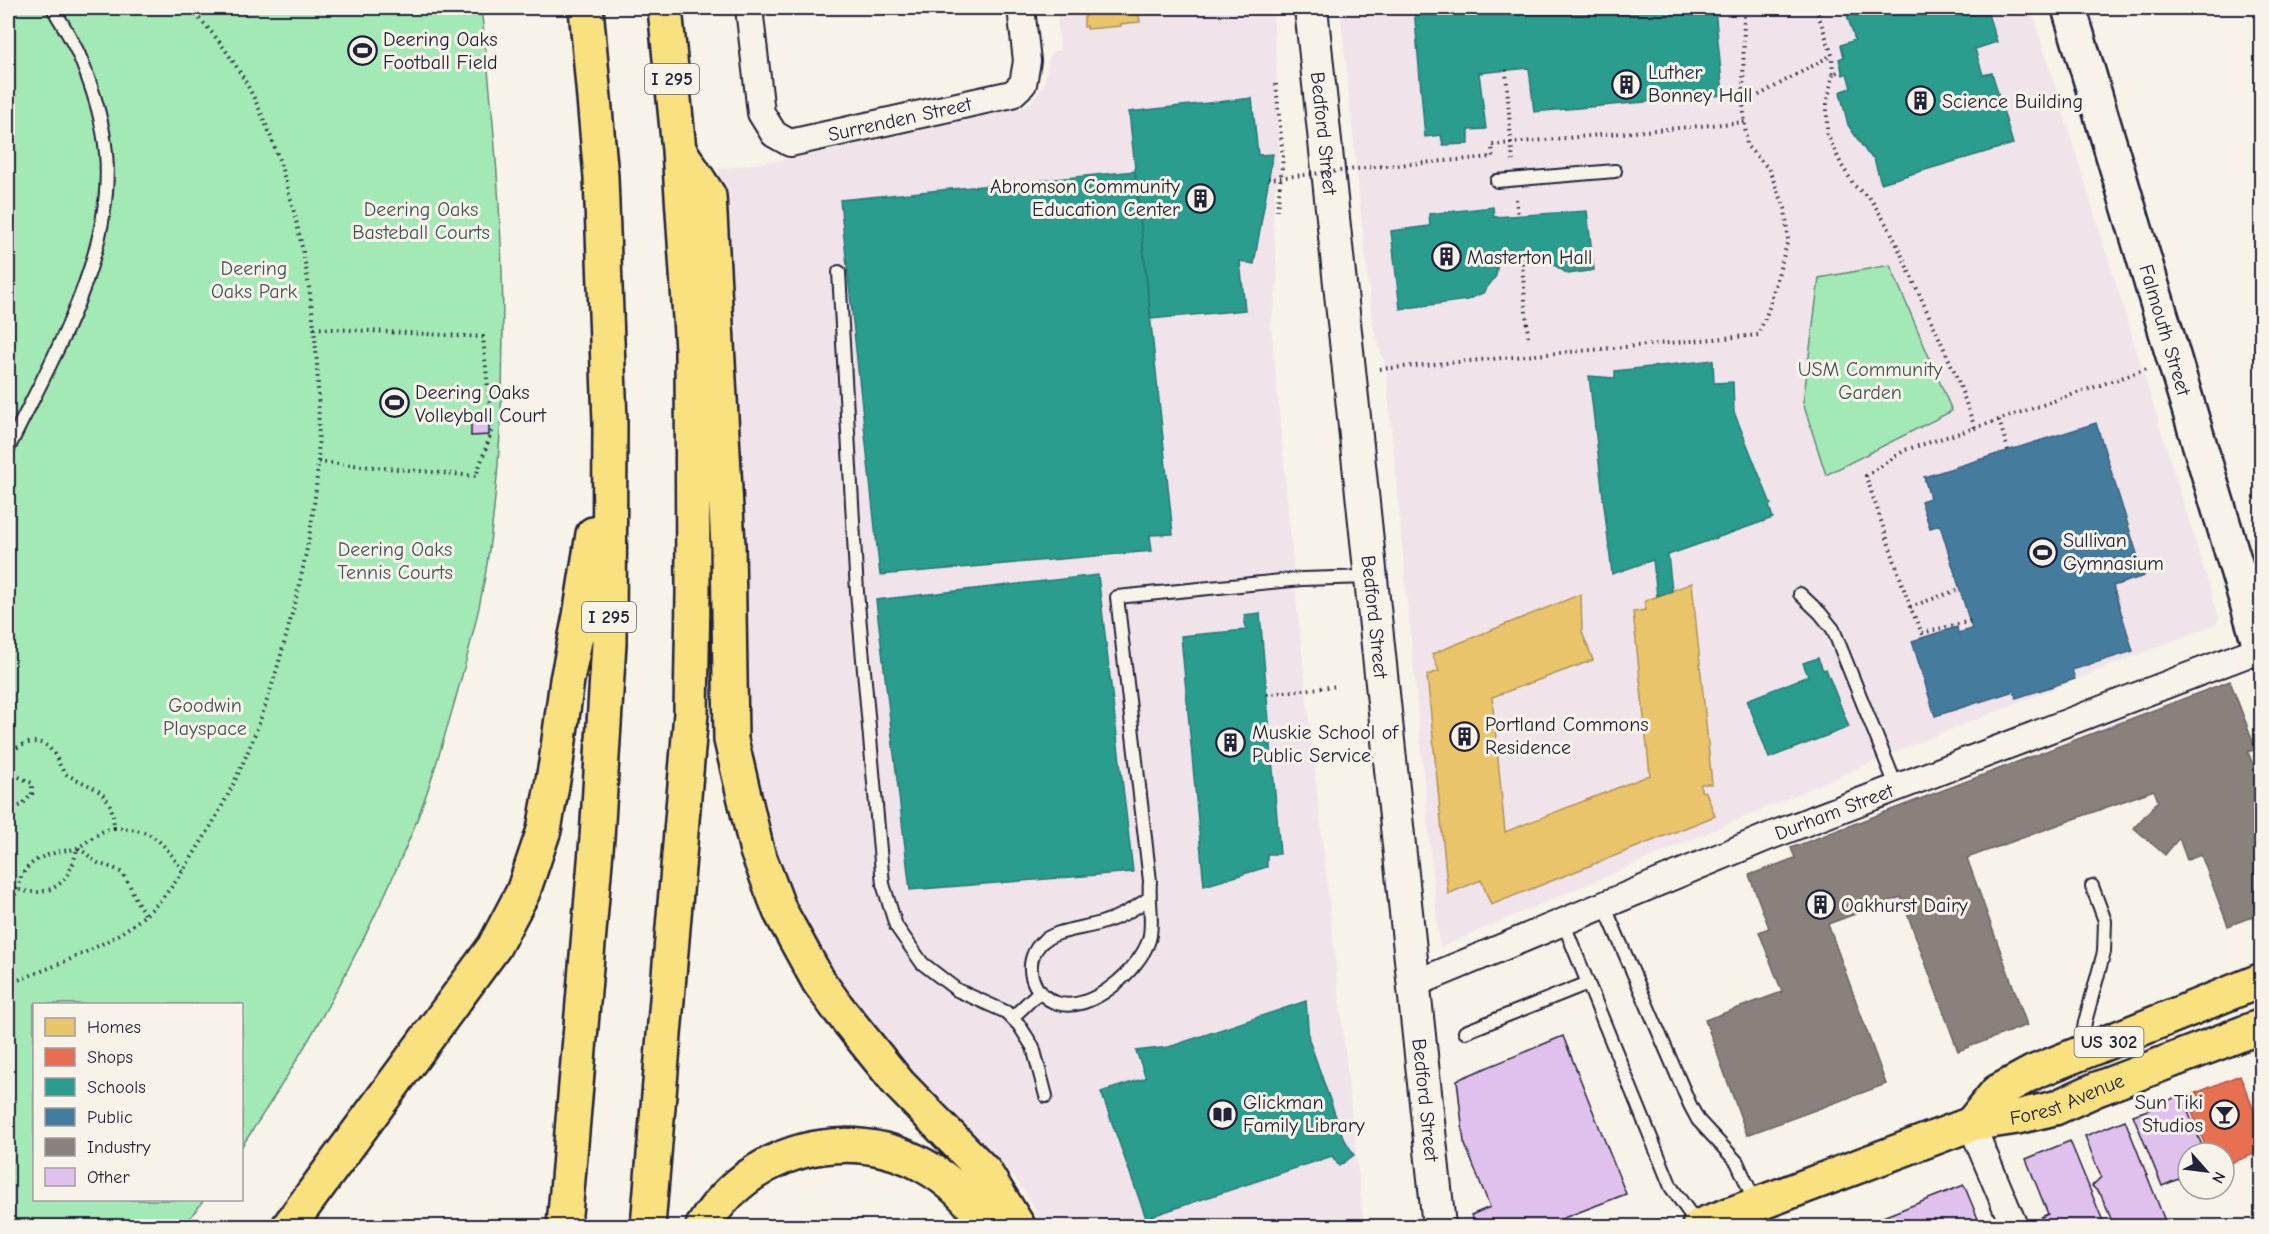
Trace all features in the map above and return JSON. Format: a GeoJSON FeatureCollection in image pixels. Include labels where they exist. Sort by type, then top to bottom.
{"type":"FeatureCollection","features":[{"type":"Feature","properties":{"kind":"highway","name":"I 295"},"geometry":{"type":"LineString","coordinates":[[564,1227],[597,838],[609,643],[610,422],[601,177],[586,8]]}},
{"type":"Feature","properties":{"kind":"highway","name":"I 295"},"geometry":{"type":"LineString","coordinates":[[648,1227],[691,713],[693,592],[692,349],[679,150],[665,8]]}},
{"type":"Feature","properties":{"kind":"highway"},"geometry":{"type":"LineString","coordinates":[[679,150],[709,195],[728,545],[731,740],[757,851],[780,911],[805,957],[837,1007],[898,1084],[984,1171],[1018,1227]]}},
{"type":"Feature","properties":{"kind":"highway"},"geometry":{"type":"LineString","coordinates":[[289,1227],[494,947],[523,892],[544,830],[610,422]]}},
{"type":"Feature","properties":{"kind":"highway","name":"Forest Avenue"},"geometry":{"type":"LineString","coordinates":[[1971,1124],[1997,1092],[2034,1072],[2262,980]]}},
{"type":"Feature","properties":{"kind":"highway","name":"Forest Avenue"},"geometry":{"type":"LineString","coordinates":[[1699,1226],[1971,1124],[2017,1118],[2055,1108],[2097,1089],[2262,1026]]}},
{"type":"Feature","properties":{"kind":"highway"},"geometry":{"type":"LineString","coordinates":[[703,1227],[728,1196],[753,1174],[780,1158],[810,1148],[843,1144],[880,1149],[912,1160],[936,1174],[955,1189],[987,1227]]}},
{"type":"Feature","properties":{"kind":"main road","name":"Falmouth Street"},"geometry":{"type":"LineString","coordinates":[[2069,8],[2261,651]]}},
{"type":"Feature","properties":{"kind":"street","name":"Surrenden Street"},"geometry":{"type":"LineString","coordinates":[[749,8],[761,113],[774,134],[790,143],[1011,94],[1023,84],[1027,61],[1020,8]]}},
{"type":"Feature","properties":{"kind":"street","name":"Bedford Street"},"geometry":{"type":"LineString","coordinates":[[1311,8],[1439,1227]]}},
{"type":"Feature","properties":{"kind":"street","name":"Durham Street"},"geometry":{"type":"LineString","coordinates":[[1413,984],[1770,836],[2261,651]]}},
{"type":"Feature","properties":{"kind":"street"},"geometry":{"type":"LineString","coordinates":[[1971,1124],[2014,1227]]}},
{"type":"Feature","properties":{"kind":"lane"},"geometry":{"type":"LineString","coordinates":[[8,449],[71,318],[93,261],[103,217],[106,153],[101,125],[80,57],[53,8]]}},
{"type":"Feature","properties":{"kind":"lane"},"geometry":{"type":"LineString","coordinates":[[1497,182],[1615,171]]}},
{"type":"Feature","properties":{"kind":"lane"},"geometry":{"type":"LineString","coordinates":[[839,272],[857,592],[884,884],[896,926],[922,963],[957,990],[1006,1012],[1020,1025],[1033,1047],[1046,1096]]}},
{"type":"Feature","properties":{"kind":"lane"},"geometry":{"type":"LineString","coordinates":[[1148,899],[1128,913],[1103,923],[1053,935],[1041,944],[1032,957],[1030,973],[1035,985],[1045,996],[1059,1004],[1076,1003],[1097,996],[1118,984],[1136,965],[1148,941],[1152,923],[1148,899],[1150,882],[1117,597],[1302,579],[1371,577]]}},
{"type":"Feature","properties":{"kind":"lane"},"geometry":{"type":"LineString","coordinates":[[1800,594],[1833,629],[1897,788]]}},
{"type":"Feature","properties":{"kind":"lane"},"geometry":{"type":"LineString","coordinates":[[2080,1054],[2085,1022],[2104,952],[2104,921],[2092,886]]}},
{"type":"Feature","properties":{"kind":"lane"},"geometry":{"type":"LineString","coordinates":[[1604,905],[1690,1105],[1698,1119],[1737,1162],[1757,1206]]}},
{"type":"Feature","properties":{"kind":"lane"},"geometry":{"type":"LineString","coordinates":[[1563,922],[1671,1187],[1699,1226]]}},
{"type":"Feature","properties":{"kind":"lane"},"geometry":{"type":"LineString","coordinates":[[1466,1032],[1588,983]]}},
{"type":"Feature","properties":{"kind":"lane"},"geometry":{"type":"LineString","coordinates":[[1012,1018],[1040,991]]}},
{"type":"Feature","properties":{"kind":"path"},"geometry":{"type":"LineString","coordinates":[[8,984],[120,934],[146,915],[183,871],[216,819],[240,772],[268,698],[300,580],[318,462],[314,328],[305,260],[289,190],[273,138],[250,87],[210,28],[189,8]]}},
{"type":"Feature","properties":{"kind":"path"},"geometry":{"type":"LineString","coordinates":[[1380,369],[1758,335],[1768,310],[1788,240],[1785,208],[1768,168],[1747,146],[1743,104],[1744,8]]}},
{"type":"Feature","properties":{"kind":"path"},"geometry":{"type":"LineString","coordinates":[[1816,8],[1832,55],[1833,74],[1827,104],[1827,134],[1848,176],[1855,186],[1872,201],[1891,232],[1956,375],[1975,428]]}},
{"type":"Feature","properties":{"kind":"path"},"geometry":{"type":"LineString","coordinates":[[1743,104],[1832,55]]}},
{"type":"Feature","properties":{"kind":"path"},"geometry":{"type":"LineString","coordinates":[[1506,70],[1511,143]]}},
{"type":"Feature","properties":{"kind":"path"},"geometry":{"type":"LineString","coordinates":[[1833,74],[1842,71]]}},
{"type":"Feature","properties":{"kind":"path"},"geometry":{"type":"LineString","coordinates":[[1276,84],[1283,157],[1277,212]]}},
{"type":"Feature","properties":{"kind":"path"},"geometry":{"type":"LineString","coordinates":[[1268,179],[1493,157],[1492,145],[1745,122]]}},
{"type":"Feature","properties":{"kind":"path"},"geometry":{"type":"LineString","coordinates":[[1521,251],[1528,337]]}},
{"type":"Feature","properties":{"kind":"path"},"geometry":{"type":"LineString","coordinates":[[314,328],[483,337],[492,430],[477,476],[318,462]]}},
{"type":"Feature","properties":{"kind":"path"},"geometry":{"type":"LineString","coordinates":[[1970,621],[1922,633],[1910,607],[1866,476],[1905,450],[2174,359]]}},
{"type":"Feature","properties":{"kind":"path"},"geometry":{"type":"LineString","coordinates":[[1999,420],[2008,450]]}},
{"type":"Feature","properties":{"kind":"path"},"geometry":{"type":"LineString","coordinates":[[1910,607],[1959,589]]}},
{"type":"Feature","properties":{"kind":"path"},"geometry":{"type":"LineString","coordinates":[[1267,694],[1338,686]]}},
{"type":"Feature","properties":{"kind":"path"},"geometry":{"type":"LineString","coordinates":[[8,811],[22,805],[32,794],[32,783],[10,773],[12,760],[8,752],[29,742],[43,743],[49,747],[64,773],[96,788],[106,798],[112,809],[114,828]]}},
{"type":"Feature","properties":{"kind":"path"},"geometry":{"type":"LineString","coordinates":[[8,918],[16,889],[27,866],[34,860],[77,848],[100,832],[114,828],[133,828],[156,838],[183,871]]}},
{"type":"Feature","properties":{"kind":"path"},"geometry":{"type":"LineString","coordinates":[[77,848],[88,853],[96,862],[117,870],[125,876],[135,902],[146,915]]}},
{"type":"Feature","properties":{"kind":"path"},"geometry":{"type":"LineString","coordinates":[[8,886],[24,892],[40,892],[64,882],[77,848]]}},
{"type":"Feature","properties":{"kind":"shaded area"},"geometry":{"type":"Polygon","coordinates":[[[1056,8],[1270,8],[1273,17],[1277,67],[1279,172],[1275,190],[1273,223],[1278,281],[1271,324],[1297,606],[1364,1226],[1041,1226],[1033,1205],[1014,1177],[914,1077],[847,992],[801,913],[769,829],[751,743],[746,700],[719,169],[801,157],[1020,108],[1031,102],[1039,92],[1045,81],[1049,57],[1054,51],[1060,51],[1056,8]]]}},
{"type":"Feature","properties":{"kind":"shaded area"},"geometry":{"type":"Polygon","coordinates":[[[1340,8],[2031,8],[2219,618],[2218,623],[1910,746],[1441,947],[1386,371],[1372,321],[1340,8]]]}},
{"type":"Feature","properties":{"kind":"green space","name":"Deering Oaks Park"},"geometry":{"type":"Polygon","coordinates":[[[8,8],[481,8],[500,216],[503,356],[501,426],[487,564],[477,617],[443,740],[413,830],[371,924],[331,1000],[310,1038],[243,1144],[243,1003],[33,1003],[33,1201],[203,1201],[184,1226],[8,1226],[8,8]]]}},
{"type":"Feature","properties":{"kind":"green space","name":"USM Community Garden"},"geometry":{"type":"Polygon","coordinates":[[[1890,265],[1952,411],[1826,475],[1803,403],[1819,278],[1890,265]]]}},
{"type":"Feature","properties":{"kind":"building: Homes"},"geometry":{"type":"Polygon","coordinates":[[[1085,8],[1138,8],[1140,22],[1087,29],[1087,26],[1084,27],[1085,8]]]}},
{"type":"Feature","properties":{"kind":"building: Homes","name":"Portland Commons Residence"},"geometry":{"type":"Polygon","coordinates":[[[1692,583],[1712,784],[1701,784],[1701,791],[1706,792],[1715,816],[1491,905],[1481,880],[1448,894],[1427,675],[1439,671],[1432,654],[1581,594],[1582,632],[1593,660],[1492,697],[1505,832],[1650,775],[1633,612],[1645,610],[1645,601],[1692,583]]]}},
{"type":"Feature","properties":{"kind":"building: Shops","name":"Sun Tiki Studios"},"geometry":{"type":"Polygon","coordinates":[[[2240,1075],[2262,1131],[2262,1151],[2236,1161],[2236,1141],[2203,1141],[2186,1097],[2240,1075]]]}},
{"type":"Feature","properties":{"kind":"building: Schools","name":"Luther Bonney Hall"},"geometry":{"type":"Polygon","coordinates":[[[1414,8],[1715,8],[1723,95],[1534,112],[1529,68],[1479,73],[1486,129],[1469,130],[1469,144],[1443,145],[1441,135],[1425,137],[1414,8]]]}},
{"type":"Feature","properties":{"kind":"building: Schools","name":"Science Building"},"geometry":{"type":"Polygon","coordinates":[[[1857,8],[1986,8],[1997,42],[1975,49],[1983,75],[1992,73],[2013,144],[1881,183],[1874,159],[1867,153],[1848,125],[1840,92],[1851,88],[1847,73],[1843,75],[1839,59],[1844,57],[1841,45],[1855,40],[1846,12],[1857,8]]]}},
{"type":"Feature","properties":{"kind":"building: Schools","name":"Abromson Community Education Center"},"geometry":{"type":"Polygon","coordinates":[[[1252,98],[1258,155],[1273,154],[1254,264],[1240,261],[1245,310],[1151,319],[1129,112],[1252,98]]]}},
{"type":"Feature","properties":{"kind":"building: Schools"},"geometry":{"type":"Polygon","coordinates":[[[1135,171],[1173,534],[1150,535],[1152,551],[880,575],[840,200],[1135,171]]]}},
{"type":"Feature","properties":{"kind":"building: Schools","name":"Masterton Hall"},"geometry":{"type":"Polygon","coordinates":[[[1493,207],[1494,217],[1587,211],[1594,270],[1568,274],[1531,250],[1499,253],[1496,276],[1483,293],[1467,300],[1400,309],[1391,231],[1430,226],[1429,214],[1493,207]]]}},
{"type":"Feature","properties":{"kind":"building: Schools"},"geometry":{"type":"Polygon","coordinates":[[[1713,360],[1714,383],[1733,382],[1734,412],[1771,504],[1769,506],[1773,518],[1668,555],[1672,591],[1657,596],[1653,560],[1612,574],[1589,376],[1615,378],[1615,371],[1713,360]]]}},
{"type":"Feature","properties":{"kind":"building: Schools"},"geometry":{"type":"Polygon","coordinates":[[[1098,575],[1133,872],[910,890],[876,600],[1098,575]]]}},
{"type":"Feature","properties":{"kind":"building: Schools","name":"Muskie School of Public Service"},"geometry":{"type":"Polygon","coordinates":[[[1260,613],[1280,854],[1267,854],[1267,867],[1204,886],[1181,636],[1246,630],[1244,615],[1260,613]]]}},
{"type":"Feature","properties":{"kind":"building: Schools"},"geometry":{"type":"Polygon","coordinates":[[[1818,658],[1823,670],[1826,669],[1849,727],[1769,758],[1747,700],[1808,676],[1803,663],[1818,658]]]}},
{"type":"Feature","properties":{"kind":"building: Schools","name":"Glickman Family Library"},"geometry":{"type":"Polygon","coordinates":[[[1306,1001],[1309,1040],[1343,1137],[1354,1155],[1339,1166],[1332,1156],[1146,1218],[1101,1092],[1146,1078],[1136,1051],[1169,1047],[1306,1001]]]}},
{"type":"Feature","properties":{"kind":"building: Public","name":"Sullivan Gymnasium"},"geometry":{"type":"Polygon","coordinates":[[[2096,423],[2144,576],[2113,586],[2133,651],[2072,670],[2075,679],[2016,698],[2014,691],[1935,716],[1912,641],[1957,627],[1958,633],[1972,629],[1940,525],[1930,528],[1921,501],[1930,498],[1924,477],[2096,423]]]}},
{"type":"Feature","properties":{"kind":"building: Industry","name":"Oakhurst Dairy"},"geometry":{"type":"Polygon","coordinates":[[[2230,681],[2256,749],[2248,752],[2262,787],[2262,913],[2228,926],[2201,855],[2187,860],[2179,838],[2165,855],[2134,828],[2158,801],[2154,790],[1967,858],[2027,1025],[1958,1051],[1901,897],[1828,924],[1886,1084],[1747,1135],[1705,1020],[1782,992],[1759,932],[1769,928],[1749,875],[1795,858],[1791,848],[2230,681]]]}},
{"type":"Feature","properties":{"kind":"building: Other"},"geometry":{"type":"Polygon","coordinates":[[[471,421],[489,421],[489,435],[471,436],[471,421]]]}},
{"type":"Feature","properties":{"kind":"building: Other"},"geometry":{"type":"Polygon","coordinates":[[[1563,1036],[1626,1194],[1543,1226],[1476,1226],[1471,1215],[1490,1207],[1464,1142],[1457,1080],[1563,1036]]]}},
{"type":"Feature","properties":{"kind":"building: Other"},"geometry":{"type":"Polygon","coordinates":[[[2182,1097],[2200,1141],[2176,1141],[2176,1180],[2162,1186],[2133,1115],[2163,1105],[2173,1098],[2182,1097]]]}},
{"type":"Feature","properties":{"kind":"building: Other"},"geometry":{"type":"Polygon","coordinates":[[[2125,1120],[2167,1226],[2114,1226],[2101,1195],[2092,1186],[2101,1177],[2085,1136],[2125,1120]]]}},
{"type":"Feature","properties":{"kind":"building: Other"},"geometry":{"type":"Polygon","coordinates":[[[2070,1141],[2105,1226],[2045,1226],[2041,1217],[2048,1214],[2026,1159],[2070,1141]]]}},
{"type":"Feature","properties":{"kind":"building: Other"},"geometry":{"type":"Polygon","coordinates":[[[1964,1185],[1981,1226],[1860,1226],[1964,1185]]]}},
{"type":"Feature","properties":{"kind":"place","name":"Deering Oaks Football Field"},"geometry":{"type":"Point","coordinates":[362,50]}},
{"type":"Feature","properties":{"kind":"place","name":"Luther Bonney Hall"},"geometry":{"type":"Point","coordinates":[1627,84]}},
{"type":"Feature","properties":{"kind":"place","name":"Science Building"},"geometry":{"type":"Point","coordinates":[1921,101]}},
{"type":"Feature","properties":{"kind":"place","name":"Abromson Community Education Center"},"geometry":{"type":"Point","coordinates":[1201,198]}},
{"type":"Feature","properties":{"kind":"place","name":"Masterton Hall"},"geometry":{"type":"Point","coordinates":[1446,257]}},
{"type":"Feature","properties":{"kind":"place","name":"Deering Oaks Volleyball Court"},"geometry":{"type":"Point","coordinates":[394,403]}},
{"type":"Feature","properties":{"kind":"place","name":"Sullivan Gymnasium"},"geometry":{"type":"Point","coordinates":[2042,552]}},
{"type":"Feature","properties":{"kind":"place","name":"Portland Commons Residence"},"geometry":{"type":"Point","coordinates":[1464,736]}},
{"type":"Feature","properties":{"kind":"place","name":"Muskie School of Public Service"},"geometry":{"type":"Point","coordinates":[1231,743]}},
{"type":"Feature","properties":{"kind":"place","name":"Oakhurst Dairy"},"geometry":{"type":"Point","coordinates":[1820,905]}},
{"type":"Feature","properties":{"kind":"place","name":"Glickman Family Library"},"geometry":{"type":"Point","coordinates":[1222,1114]}},
{"type":"Feature","properties":{"kind":"place","name":"Sun Tiki Studios"},"geometry":{"type":"Point","coordinates":[2224,1114]}},
{"type":"Feature","properties":{"kind":"park label","name":"Deering Oaks Basteball Courts"},"geometry":{"type":"Point","coordinates":[421,220]}},
{"type":"Feature","properties":{"kind":"park label","name":"Deering Oaks Tennis Courts"},"geometry":{"type":"Point","coordinates":[395,560]}},
{"type":"Feature","properties":{"kind":"park label","name":"Goodwin Playspace"},"geometry":{"type":"Point","coordinates":[205,716]}}]}
